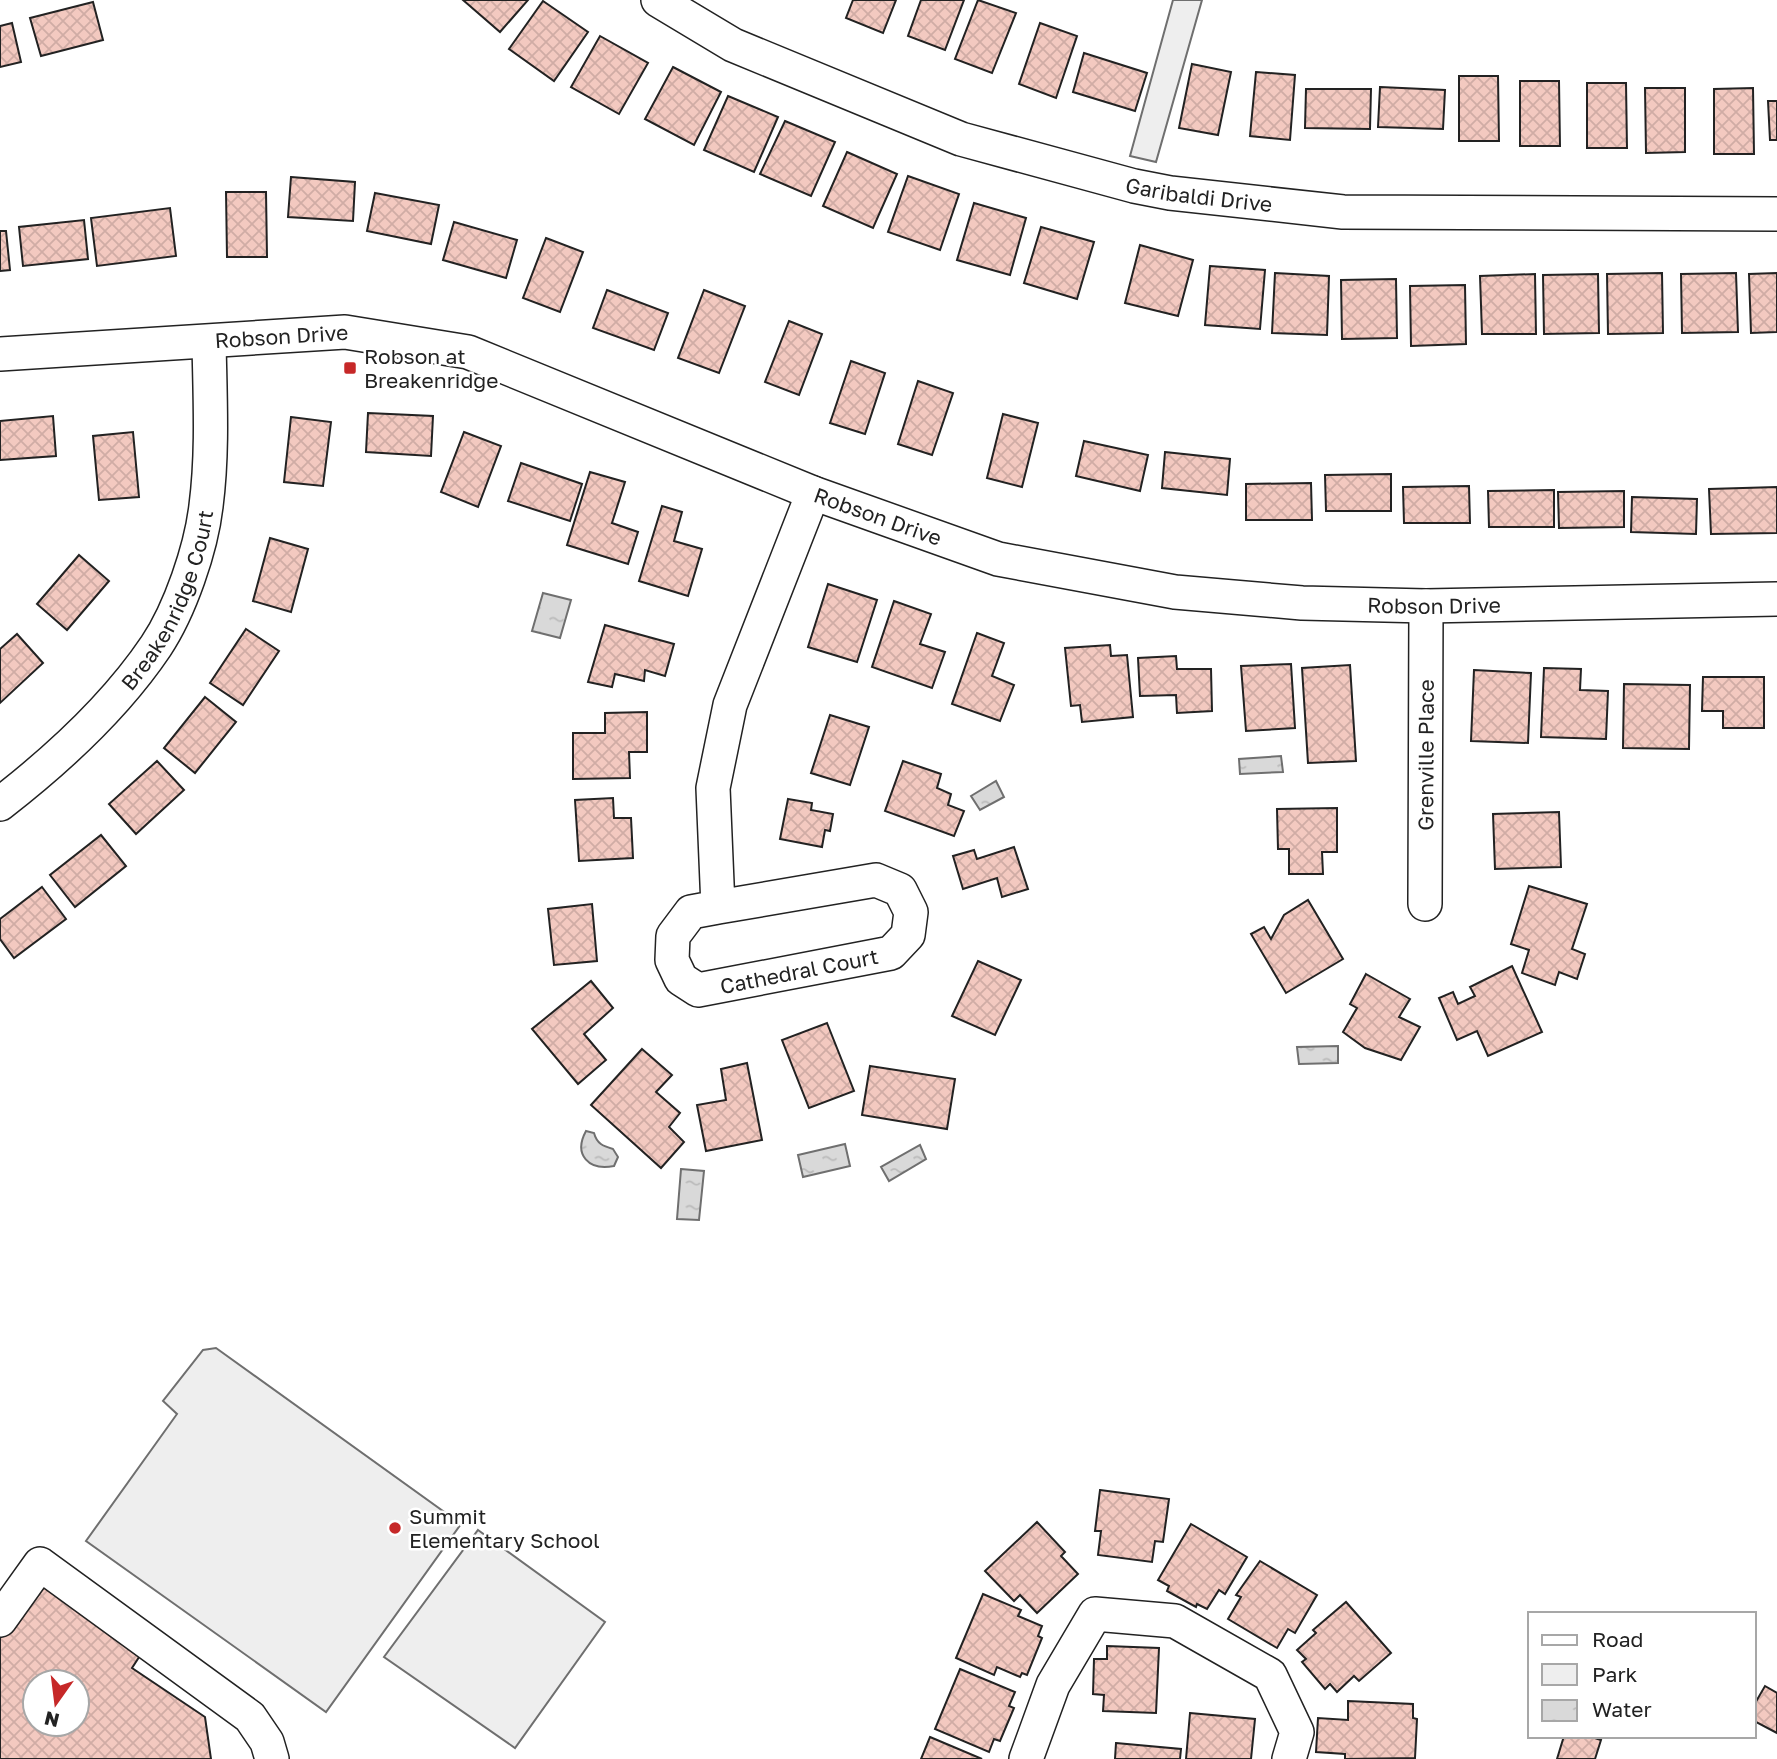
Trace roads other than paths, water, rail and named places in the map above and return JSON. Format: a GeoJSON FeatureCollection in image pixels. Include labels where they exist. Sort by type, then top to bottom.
{"type":"FeatureCollection","features":[{"type":"Feature","properties":{"kind":"street","name":"Garibaldi Drive"},"geometry":{"type":"LineString","coordinates":[[658,0],[733,45],[961,139],[1134,186],[1170,193],[1343,212],[1777,214]]}},
{"type":"Feature","properties":{"kind":"street","name":"Robson Drive"},"geometry":{"type":"LineString","coordinates":[[0,354],[345,332],[468,352],[813,493],[998,559],[1175,592],[1302,603],[1426,606],[1777,598]]}},
{"type":"Feature","properties":{"kind":"street","name":"Breakenridge Court"},"geometry":{"type":"LineString","coordinates":[[0,804],[92,724],[157,645],[190,577],[206,509],[212,449],[209,342]]}},
{"type":"Feature","properties":{"kind":"street"},"geometry":{"type":"LineString","coordinates":[[718,907],[713,788],[730,705],[813,493]]}},
{"type":"Feature","properties":{"kind":"street","name":"Grenville Place"},"geometry":{"type":"LineString","coordinates":[[1424,904],[1426,606]]}},
{"type":"Feature","properties":{"kind":"street","name":"Cathedral Court"},"geometry":{"type":"LineString","coordinates":[[876,880],[900,890],[911,912],[908,935],[891,953],[698,990],[681,979],[672,960],[673,936],[691,912],[718,907],[876,880]]}},
{"type":"Feature","properties":{"kind":"street"},"geometry":{"type":"LineString","coordinates":[[0,1620],[40,1564],[250,1717],[267,1742],[272,1759]]}},
{"type":"Feature","properties":{"kind":"street"},"geometry":{"type":"LineString","coordinates":[[1026,1759],[1053,1685],[1095,1614],[1175,1621],[1270,1675],[1297,1732],[1289,1759]]}},
{"type":"Feature","properties":{"kind":"water"},"geometry":{"type":"Polygon","coordinates":[[[543,593],[571,600],[560,638],[532,631],[543,593]]]}},
{"type":"Feature","properties":{"kind":"water"},"geometry":{"type":"Polygon","coordinates":[[[1281,756],[1283,772],[1240,774],[1239,759],[1281,756]]]}},
{"type":"Feature","properties":{"kind":"water"},"geometry":{"type":"Polygon","coordinates":[[[996,781],[1004,797],[980,810],[971,796],[996,781]]]}},
{"type":"Feature","properties":{"kind":"water"},"geometry":{"type":"Polygon","coordinates":[[[1338,1046],[1338,1063],[1299,1064],[1297,1047],[1338,1046]]]}},
{"type":"Feature","properties":{"kind":"water"},"geometry":{"type":"Polygon","coordinates":[[[586,1131],[594,1133],[601,1144],[613,1149],[618,1157],[614,1166],[597,1166],[586,1159],[581,1147],[586,1131]]]}},
{"type":"Feature","properties":{"kind":"water"},"geometry":{"type":"Polygon","coordinates":[[[845,1144],[850,1166],[803,1177],[798,1155],[845,1144]]]}},
{"type":"Feature","properties":{"kind":"water"},"geometry":{"type":"Polygon","coordinates":[[[920,1145],[926,1159],[889,1181],[881,1167],[920,1145]]]}},
{"type":"Feature","properties":{"kind":"water"},"geometry":{"type":"Polygon","coordinates":[[[681,1169],[704,1171],[699,1220],[677,1219],[681,1169]]]}},
{"type":"Feature","properties":{"kind":"place","name":"Robson at Breakenridge"},"geometry":{"type":"Point","coordinates":[350,368]}},
{"type":"Feature","properties":{"kind":"place","name":"Summit Elementary School"},"geometry":{"type":"Point","coordinates":[395,1528]}}]}
